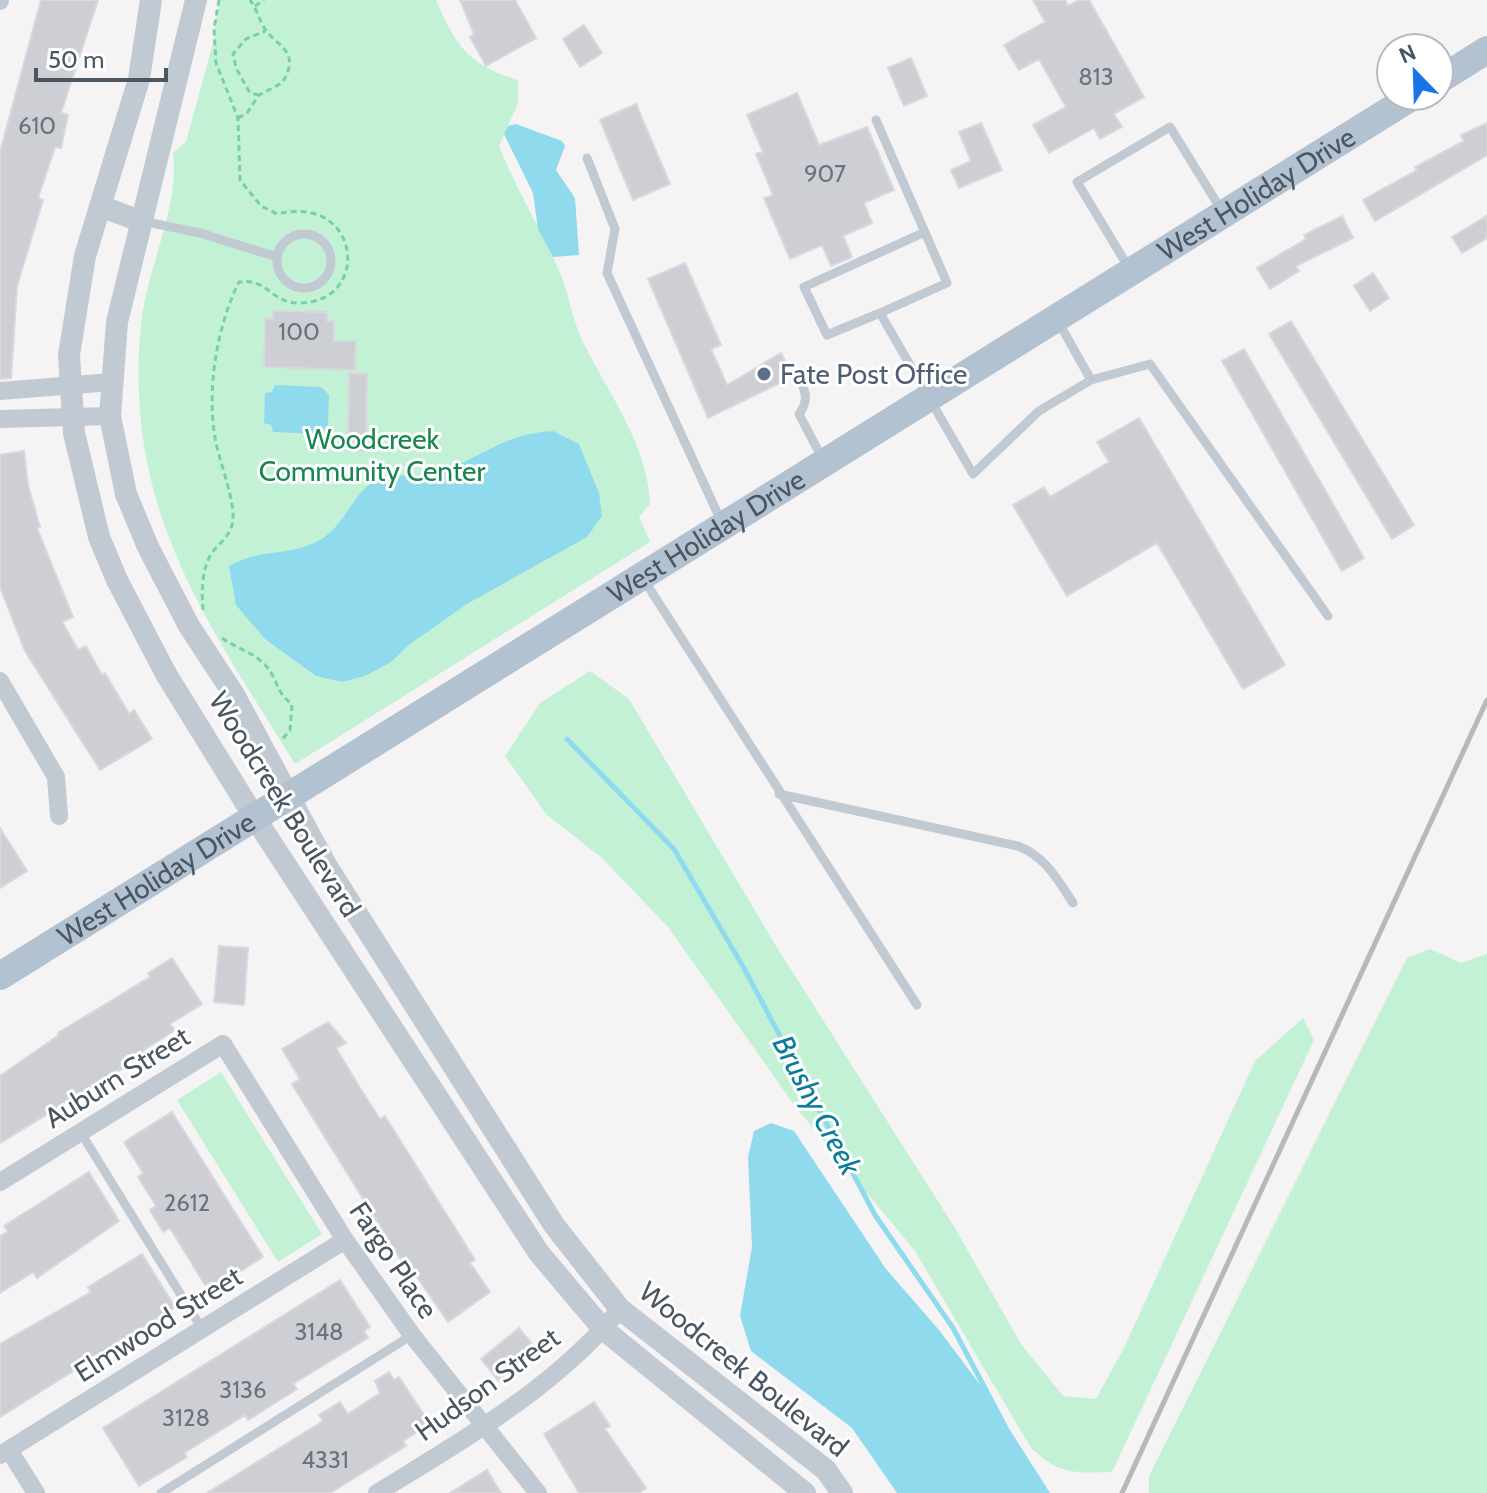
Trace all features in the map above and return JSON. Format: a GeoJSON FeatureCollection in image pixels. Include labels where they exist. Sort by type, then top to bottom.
{"type":"FeatureCollection","features":[{"type":"Feature","properties":{"kind":"main road"},"geometry":{"type":"LineString","coordinates":[[1455,70],[1487,50]]}},
{"type":"Feature","properties":{"kind":"main road","name":"West Holiday Drive"},"geometry":{"type":"LineString","coordinates":[[0,976],[1387,112]]}},
{"type":"Feature","properties":{"kind":"street","name":"Woodcreek Boulevard"},"geometry":{"type":"LineString","coordinates":[[151,0],[139,79],[85,256],[69,355],[72,415],[99,537],[117,580],[166,674],[255,818],[539,1253],[603,1329],[805,1493]]}},
{"type":"Feature","properties":{"kind":"street","name":"Woodcreek Boulevard"},"geometry":{"type":"LineString","coordinates":[[196,0],[117,322],[110,416],[126,494],[148,547],[189,626],[233,693],[287,799],[529,1191],[620,1309],[826,1470],[842,1493]]}},
{"type":"Feature","properties":{"kind":"street"},"geometry":{"type":"LineString","coordinates":[[100,206],[140,221]]}},
{"type":"Feature","properties":{"kind":"street"},"geometry":{"type":"LineString","coordinates":[[0,391],[112,382]]}},
{"type":"Feature","properties":{"kind":"street"},"geometry":{"type":"LineString","coordinates":[[0,419],[110,416]]}},
{"type":"Feature","properties":{"kind":"street"},"geometry":{"type":"LineString","coordinates":[[0,681],[56,777],[59,816]]}},
{"type":"Feature","properties":{"kind":"street","name":"Auburn Street"},"geometry":{"type":"LineString","coordinates":[[0,1182],[223,1044]]}},
{"type":"Feature","properties":{"kind":"street","name":"Fargo Place"},"geometry":{"type":"LineString","coordinates":[[223,1044],[345,1240],[412,1335],[487,1425],[538,1493]]}},
{"type":"Feature","properties":{"kind":"street","name":"Elmwood Street"},"geometry":{"type":"LineString","coordinates":[[4,1452],[345,1240]]}},
{"type":"Feature","properties":{"kind":"street","name":"Hudson Street"},"geometry":{"type":"LineString","coordinates":[[377,1493],[487,1425],[562,1367],[620,1309]]}},
{"type":"Feature","properties":{"kind":"street"},"geometry":{"type":"LineString","coordinates":[[4,1452],[36,1493]]}},
{"type":"Feature","properties":{"kind":"lane"},"geometry":{"type":"LineString","coordinates":[[876,120],[925,232],[947,283],[827,335],[804,287],[925,232]]}},
{"type":"Feature","properties":{"kind":"lane"},"geometry":{"type":"LineString","coordinates":[[1131,272],[1077,182],[1170,127],[1224,214]]}},
{"type":"Feature","properties":{"kind":"lane"},"geometry":{"type":"LineString","coordinates":[[587,158],[615,229],[607,273],[724,526]]}},
{"type":"Feature","properties":{"kind":"lane"},"geometry":{"type":"LineString","coordinates":[[140,221],[200,233],[277,257]]}},
{"type":"Feature","properties":{"kind":"lane"},"geometry":{"type":"LineString","coordinates":[[301,234],[311,235],[325,245],[331,262],[324,279],[301,288],[292,286],[280,274],[277,257],[285,242],[301,234]]}},
{"type":"Feature","properties":{"kind":"lane"},"geometry":{"type":"LineString","coordinates":[[880,313],[973,474],[1039,411],[1091,380],[1150,364],[1328,616]]}},
{"type":"Feature","properties":{"kind":"lane"},"geometry":{"type":"LineString","coordinates":[[1056,319],[1091,380]]}},
{"type":"Feature","properties":{"kind":"lane"},"geometry":{"type":"LineString","coordinates":[[796,371],[807,395],[807,403],[799,414],[824,463]]}},
{"type":"Feature","properties":{"kind":"lane"},"geometry":{"type":"LineString","coordinates":[[642,577],[917,1005]]}},
{"type":"Feature","properties":{"kind":"lane"},"geometry":{"type":"LineString","coordinates":[[779,794],[1018,846],[1036,853],[1046,862],[1073,903]]}},
{"type":"Feature","properties":{"kind":"lane"},"geometry":{"type":"LineString","coordinates":[[81,1133],[202,1329]]}},
{"type":"Feature","properties":{"kind":"lane"},"geometry":{"type":"LineString","coordinates":[[161,1493],[412,1335]]}},
{"type":"Feature","properties":{"kind":"path"},"geometry":{"type":"LineString","coordinates":[[204,621],[201,588],[210,556],[229,536],[233,515],[212,413],[218,345],[231,299],[239,282],[251,280],[263,283],[275,298],[300,303],[318,298],[333,290],[345,274],[350,259],[348,243],[333,222],[313,211],[296,209],[277,214],[261,206],[240,180],[238,118],[216,63],[214,29],[219,0]]}},
{"type":"Feature","properties":{"kind":"path"},"geometry":{"type":"LineString","coordinates":[[238,118],[247,113],[259,95],[282,83],[289,65],[283,43],[266,31],[250,0]]}},
{"type":"Feature","properties":{"kind":"path"},"geometry":{"type":"LineString","coordinates":[[255,6],[264,0]]}},
{"type":"Feature","properties":{"kind":"path"},"geometry":{"type":"LineString","coordinates":[[259,95],[250,93],[243,82],[233,54],[246,39],[266,31]]}},
{"type":"Feature","properties":{"kind":"path"},"geometry":{"type":"LineString","coordinates":[[215,631],[225,641],[254,654],[270,670],[279,695],[292,704],[290,730],[274,751]]}},
{"type":"Feature","properties":{"kind":"green space","name":"Woodcreek Community Center"},"geometry":{"type":"Polygon","coordinates":[[[219,0],[436,0],[450,30],[466,52],[487,68],[518,80],[518,103],[499,146],[555,261],[583,342],[635,440],[648,482],[650,504],[639,517],[650,542],[295,764],[230,659],[177,558],[158,505],[145,449],[139,389],[144,303],[168,216],[174,173],[173,153],[186,142],[213,43],[219,0]]]}},
{"type":"Feature","properties":{"kind":"green space"},"geometry":{"type":"Polygon","coordinates":[[[590,671],[629,699],[776,946],[955,1228],[1021,1344],[1063,1396],[1096,1399],[1123,1350],[1255,1061],[1303,1018],[1314,1040],[1112,1472],[1059,1468],[1031,1448],[915,1251],[795,1106],[668,927],[602,858],[547,815],[505,756],[540,703],[590,671]]]}},
{"type":"Feature","properties":{"kind":"green space"},"geometry":{"type":"Polygon","coordinates":[[[1430,949],[1461,963],[1487,954],[1487,1493],[1149,1493],[1149,1476],[1407,958],[1430,949]]]}},
{"type":"Feature","properties":{"kind":"green space"},"geometry":{"type":"Polygon","coordinates":[[[221,1072],[322,1234],[278,1262],[177,1100],[221,1072]]]}},
{"type":"Feature","properties":{"kind":"water"},"geometry":{"type":"Polygon","coordinates":[[[516,124],[562,141],[565,146],[556,170],[575,198],[579,255],[553,257],[538,229],[533,193],[504,134],[508,126],[516,124]]]}},
{"type":"Feature","properties":{"kind":"water"},"geometry":{"type":"Polygon","coordinates":[[[275,385],[321,387],[329,395],[328,425],[320,434],[273,432],[271,425],[264,423],[265,393],[272,392],[275,385]]]}},
{"type":"Feature","properties":{"kind":"water"},"geometry":{"type":"Polygon","coordinates":[[[553,431],[579,444],[599,493],[602,516],[587,537],[467,604],[410,644],[391,662],[365,676],[342,682],[316,676],[265,639],[236,605],[229,566],[251,557],[306,546],[325,537],[362,492],[376,481],[390,476],[428,474],[502,443],[534,433],[553,431]]]}},
{"type":"Feature","properties":{"kind":"water"},"geometry":{"type":"Polygon","coordinates":[[[771,1123],[794,1131],[886,1269],[939,1330],[987,1394],[1050,1493],[897,1493],[852,1428],[751,1351],[740,1316],[752,1247],[748,1157],[754,1131],[771,1123]]]}},
{"type":"Feature","properties":{"kind":"building"},"geometry":{"type":"Polygon","coordinates":[[[41,0],[98,0],[61,113],[68,115],[61,148],[55,147],[38,198],[43,200],[17,286],[11,378],[0,379],[0,152],[41,0]]]}},
{"type":"Feature","properties":{"kind":"building"},"geometry":{"type":"Polygon","coordinates":[[[460,0],[515,0],[536,38],[486,66],[470,37],[474,34],[460,0]]]}},
{"type":"Feature","properties":{"kind":"building"},"geometry":{"type":"Polygon","coordinates":[[[1033,0],[1065,0],[1068,6],[1079,0],[1089,0],[1144,97],[1114,114],[1122,127],[1100,139],[1094,128],[1049,153],[1033,125],[1066,107],[1039,59],[1019,70],[1004,45],[1045,22],[1033,0]]]}},
{"type":"Feature","properties":{"kind":"building"},"geometry":{"type":"Polygon","coordinates":[[[584,25],[602,53],[580,67],[563,39],[584,25]]]}},
{"type":"Feature","properties":{"kind":"building"},"geometry":{"type":"Polygon","coordinates":[[[911,58],[927,96],[904,106],[888,68],[911,58]]]}},
{"type":"Feature","properties":{"kind":"building"},"geometry":{"type":"Polygon","coordinates":[[[797,93],[819,145],[867,127],[894,190],[864,203],[872,223],[843,236],[852,257],[831,266],[822,245],[790,259],[764,198],[773,195],[756,154],[763,152],[747,115],[797,93]]]}},
{"type":"Feature","properties":{"kind":"building"},"geometry":{"type":"Polygon","coordinates":[[[636,104],[670,184],[633,200],[600,120],[636,104]]]}},
{"type":"Feature","properties":{"kind":"building"},"geometry":{"type":"Polygon","coordinates":[[[981,123],[1002,170],[959,188],[951,170],[971,161],[959,132],[981,123]]]}},
{"type":"Feature","properties":{"kind":"building"},"geometry":{"type":"Polygon","coordinates":[[[1487,123],[1487,155],[1375,221],[1363,200],[1464,141],[1461,135],[1487,123]]]}},
{"type":"Feature","properties":{"kind":"building"},"geometry":{"type":"Polygon","coordinates":[[[1342,216],[1353,238],[1296,266],[1299,271],[1270,289],[1257,268],[1306,239],[1304,235],[1342,216]]]}},
{"type":"Feature","properties":{"kind":"building"},"geometry":{"type":"Polygon","coordinates":[[[1487,216],[1487,238],[1462,253],[1452,237],[1487,216]]]}},
{"type":"Feature","properties":{"kind":"building"},"geometry":{"type":"Polygon","coordinates":[[[685,263],[721,345],[711,349],[727,385],[781,353],[788,366],[781,371],[786,380],[708,418],[648,279],[685,263]]]}},
{"type":"Feature","properties":{"kind":"building"},"geometry":{"type":"Polygon","coordinates":[[[1373,273],[1389,298],[1370,311],[1354,286],[1373,273]]]}},
{"type":"Feature","properties":{"kind":"building"},"geometry":{"type":"Polygon","coordinates":[[[273,311],[327,312],[327,321],[334,321],[334,341],[356,341],[355,370],[264,367],[265,318],[273,319],[273,311]]]}},
{"type":"Feature","properties":{"kind":"building"},"geometry":{"type":"Polygon","coordinates":[[[1291,321],[1414,525],[1392,539],[1269,334],[1291,321]]]}},
{"type":"Feature","properties":{"kind":"building"},"geometry":{"type":"Polygon","coordinates":[[[1244,349],[1364,558],[1342,571],[1222,361],[1244,349]]]}},
{"type":"Feature","properties":{"kind":"building"},"geometry":{"type":"Polygon","coordinates":[[[349,373],[367,374],[366,451],[348,451],[349,373]]]}},
{"type":"Feature","properties":{"kind":"building"},"geometry":{"type":"Polygon","coordinates":[[[1139,418],[1285,665],[1243,689],[1157,543],[1067,596],[1013,505],[1044,487],[1050,497],[1109,462],[1097,442],[1139,418]]]}},
{"type":"Feature","properties":{"kind":"building"},"geometry":{"type":"Polygon","coordinates":[[[24,451],[28,485],[40,527],[37,528],[73,617],[62,622],[78,650],[86,646],[129,714],[134,710],[152,739],[100,770],[25,651],[0,587],[0,455],[24,451]]]}},
{"type":"Feature","properties":{"kind":"building"},"geometry":{"type":"Polygon","coordinates":[[[0,828],[27,871],[0,888],[0,828]]]}},
{"type":"Feature","properties":{"kind":"building"},"geometry":{"type":"Polygon","coordinates":[[[219,946],[248,948],[244,1005],[214,1002],[219,946]]]}},
{"type":"Feature","properties":{"kind":"building"},"geometry":{"type":"Polygon","coordinates":[[[172,958],[202,1004],[170,1024],[175,1030],[144,1050],[146,1054],[0,1143],[0,1076],[58,1033],[150,977],[148,973],[172,958]]]}},
{"type":"Feature","properties":{"kind":"building"},"geometry":{"type":"Polygon","coordinates":[[[328,1022],[346,1043],[336,1048],[360,1088],[380,1119],[385,1116],[475,1260],[470,1263],[490,1292],[448,1322],[404,1258],[401,1260],[292,1084],[300,1079],[282,1049],[328,1022]]]}},
{"type":"Feature","properties":{"kind":"building"},"geometry":{"type":"Polygon","coordinates":[[[172,1112],[263,1257],[214,1288],[211,1282],[205,1285],[170,1228],[163,1232],[150,1210],[156,1206],[138,1177],[143,1173],[124,1142],[172,1112]]]}},
{"type":"Feature","properties":{"kind":"building"},"geometry":{"type":"Polygon","coordinates":[[[89,1172],[119,1221],[37,1278],[33,1272],[0,1293],[0,1236],[8,1232],[4,1226],[89,1172]]]}},
{"type":"Feature","properties":{"kind":"building"},"geometry":{"type":"Polygon","coordinates":[[[142,1254],[175,1307],[0,1417],[0,1344],[91,1292],[88,1287],[142,1254]]]}},
{"type":"Feature","properties":{"kind":"building"},"geometry":{"type":"Polygon","coordinates":[[[340,1280],[370,1327],[364,1331],[368,1338],[293,1384],[297,1389],[248,1420],[245,1415],[184,1453],[187,1457],[139,1486],[103,1428],[340,1280]]]}},
{"type":"Feature","properties":{"kind":"building"},"geometry":{"type":"Polygon","coordinates":[[[519,1328],[536,1349],[498,1380],[481,1359],[519,1328]]]}},
{"type":"Feature","properties":{"kind":"building"},"geometry":{"type":"Polygon","coordinates":[[[389,1372],[394,1380],[399,1377],[430,1424],[403,1441],[406,1446],[330,1493],[207,1493],[323,1421],[319,1415],[340,1402],[348,1414],[380,1393],[375,1381],[389,1372]]]}},
{"type":"Feature","properties":{"kind":"building"},"geometry":{"type":"Polygon","coordinates":[[[594,1402],[610,1426],[605,1429],[646,1488],[639,1493],[579,1493],[544,1434],[594,1402]]]}},
{"type":"Feature","properties":{"kind":"building"},"geometry":{"type":"Polygon","coordinates":[[[487,1470],[501,1493],[450,1493],[487,1470]]]}},
{"type":"Feature","properties":{"kind":"waterway","name":"Brushy Creek"},"geometry":{"type":"LineString","coordinates":[[567,739],[674,849],[745,970],[875,1215],[953,1328],[1005,1426]]}},
{"type":"Feature","properties":{"kind":"railway"},"geometry":{"type":"LineString","coordinates":[[1122,1493],[1487,700]]}},
{"type":"Feature","properties":{"kind":"place","name":"Fate Post Office"},"geometry":{"type":"Point","coordinates":[764,374]}}]}
